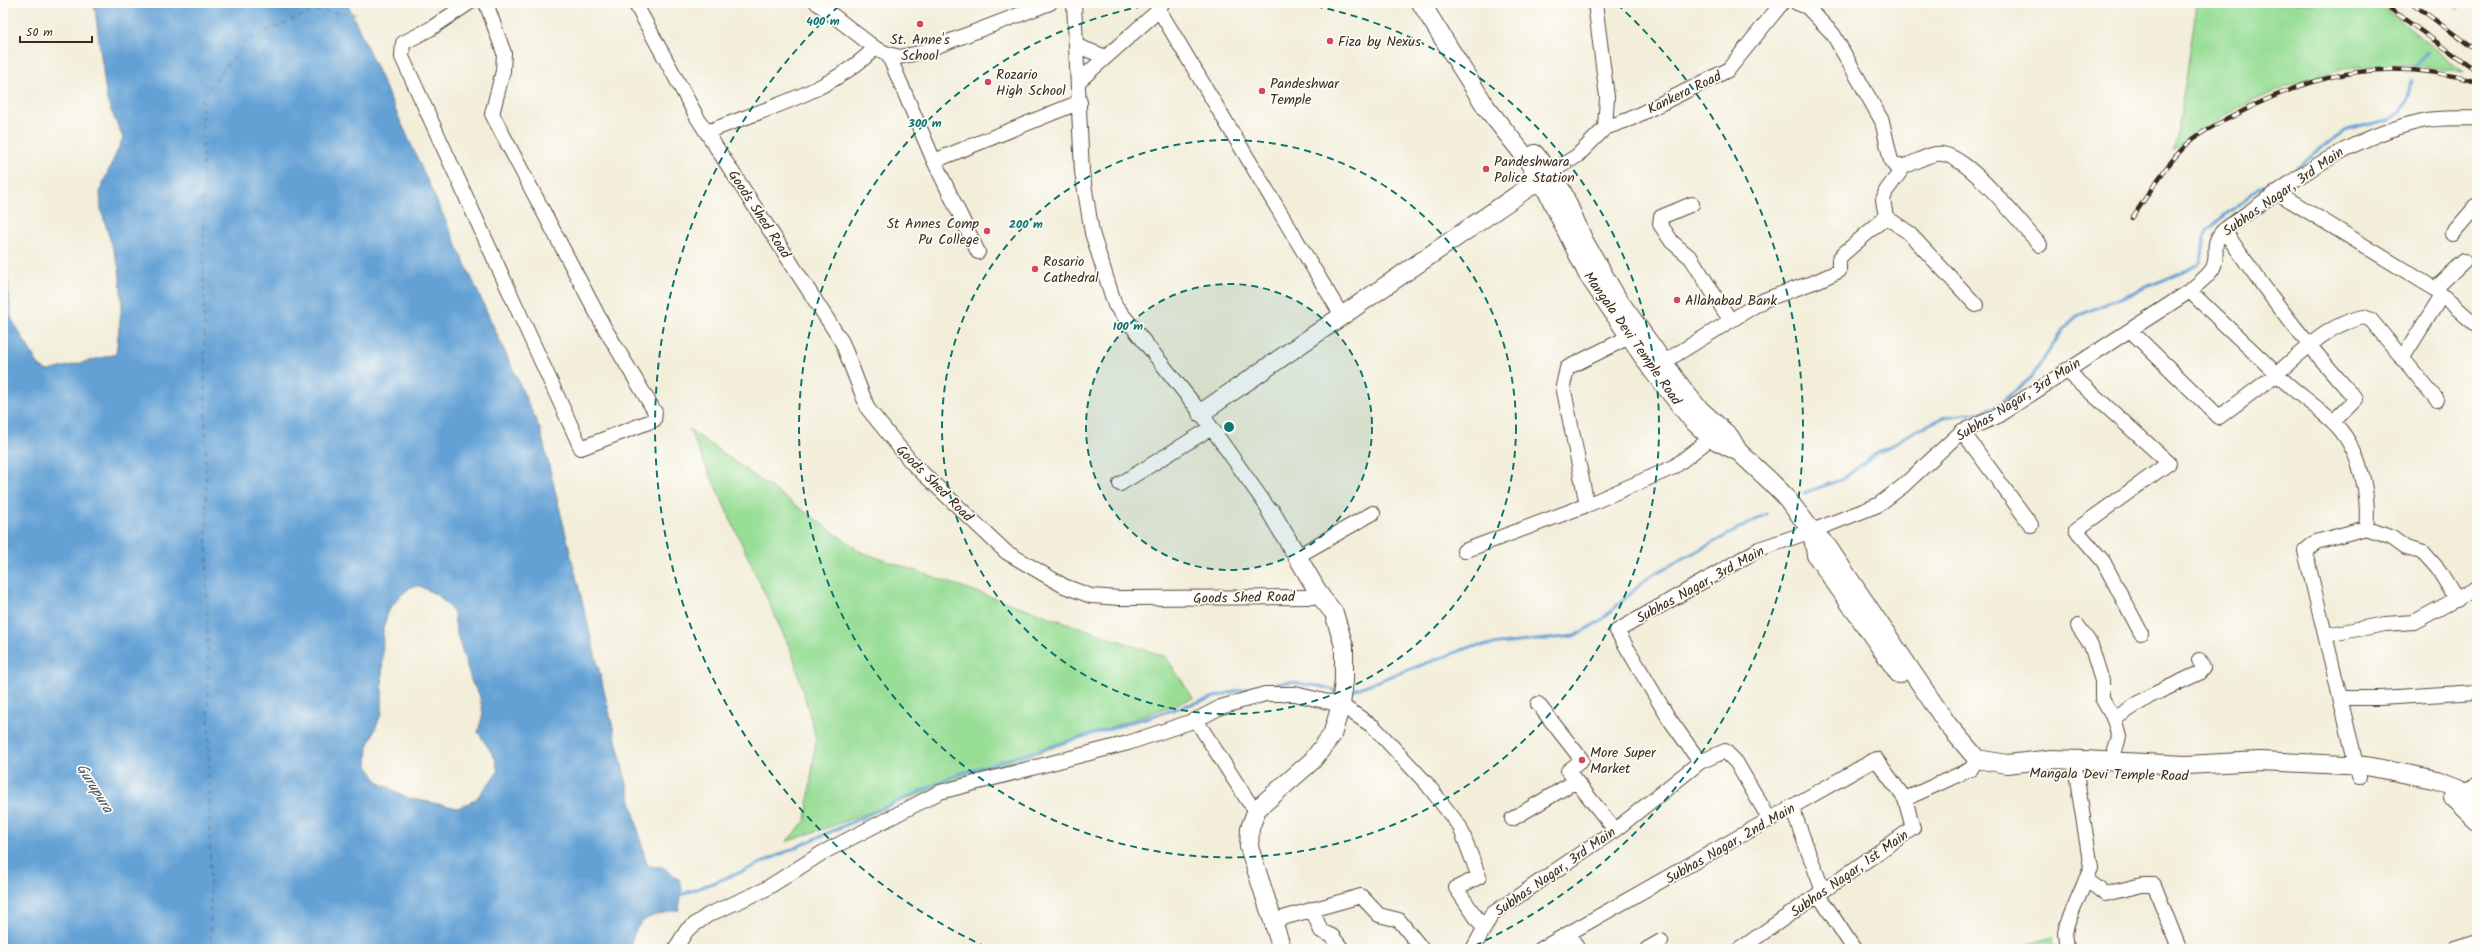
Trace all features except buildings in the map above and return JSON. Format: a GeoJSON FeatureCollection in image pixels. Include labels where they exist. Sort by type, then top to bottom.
{"type":"FeatureCollection","features":[{"type":"Feature","properties":{"kind":"main road","name":"Mangala Devi Temple Road"},"geometry":{"type":"LineString","coordinates":[[1421,3],[1449,50],[1508,127]]}},
{"type":"Feature","properties":{"kind":"main road","name":"Mangala Devi Temple Road"},"geometry":{"type":"LineString","coordinates":[[1435,3],[1526,159],[1562,192],[1598,268],[1693,421],[1711,438],[1739,452]]}},
{"type":"Feature","properties":{"kind":"main road","name":"Mangala Devi Temple Road"},"geometry":{"type":"LineString","coordinates":[[1544,177],[1548,193],[1588,275],[1629,337],[1698,408],[1730,437],[1739,452],[1785,496],[1812,532],[1816,555],[1942,736],[1974,764],[2000,775],[2112,761],[2186,765],[2260,761],[2358,771],[2432,791],[2464,791],[2477,805]]}},
{"type":"Feature","properties":{"kind":"main road"},"geometry":{"type":"LineString","coordinates":[[1201,413],[1544,177]]}},
{"type":"Feature","properties":{"kind":"main road"},"geometry":{"type":"LineString","coordinates":[[1271,512],[1296,557],[1334,612],[1344,646],[1344,681],[1341,705],[1332,735],[1312,761],[1257,809],[1250,828],[1249,847],[1282,949]]}},
{"type":"Feature","properties":{"kind":"main road","name":"Mangala Devi Temple Road"},"geometry":{"type":"LineString","coordinates":[[2075,765],[2179,776],[2254,772],[2358,771]]}},
{"type":"Feature","properties":{"kind":"main road","name":"Mangala Devi Temple Road"},"geometry":{"type":"LineString","coordinates":[[2464,791],[2477,822]]}},
{"type":"Feature","properties":{"kind":"street"},"geometry":{"type":"LineString","coordinates":[[469,3],[430,29],[403,43],[402,57],[581,448],[654,420],[655,412],[604,327],[492,114],[503,71],[504,53],[486,3]]}},
{"type":"Feature","properties":{"kind":"street","name":"Goods Shed Road"},"geometry":{"type":"LineString","coordinates":[[635,3],[707,132],[842,342],[868,409],[912,463],[1006,552],[1064,586],[1090,596],[1120,598],[1322,596]]}},
{"type":"Feature","properties":{"kind":"street"},"geometry":{"type":"LineString","coordinates":[[817,3],[875,48],[899,57],[919,53],[1050,3]]}},
{"type":"Feature","properties":{"kind":"street"},"geometry":{"type":"LineString","coordinates":[[1074,3],[1080,102],[1082,172],[1092,233],[1115,305],[1201,413],[1271,512]]}},
{"type":"Feature","properties":{"kind":"street"},"geometry":{"type":"LineString","coordinates":[[1544,177],[1577,156],[1605,128],[1607,98],[1595,3]]}},
{"type":"Feature","properties":{"kind":"street","name":"Kankera Road"},"geometry":{"type":"LineString","coordinates":[[1605,128],[1630,119],[1728,70],[1782,3]]}},
{"type":"Feature","properties":{"kind":"street"},"geometry":{"type":"LineString","coordinates":[[1807,4],[1833,34],[1882,121],[1891,161],[1895,166],[1904,168]]}},
{"type":"Feature","properties":{"kind":"street"},"geometry":{"type":"LineString","coordinates":[[1079,82],[1161,6],[1342,316]]}},
{"type":"Feature","properties":{"kind":"street"},"geometry":{"type":"LineString","coordinates":[[1077,46],[1106,57]]}},
{"type":"Feature","properties":{"kind":"street"},"geometry":{"type":"LineString","coordinates":[[707,132],[840,75],[862,60],[875,48]]}},
{"type":"Feature","properties":{"kind":"street"},"geometry":{"type":"LineString","coordinates":[[888,54],[934,160],[978,252]]}},
{"type":"Feature","properties":{"kind":"street"},"geometry":{"type":"LineString","coordinates":[[934,160],[1080,102]]}},
{"type":"Feature","properties":{"kind":"street","name":"Subhas Nagar, 3rd Main"},"geometry":{"type":"LineString","coordinates":[[1473,949],[1492,914],[1615,830],[1700,762],[1668,717],[1617,631],[1759,548],[1812,532],[1878,505],[1903,486],[1962,431],[1996,417],[2066,370],[2131,331],[2190,291],[2213,268],[2216,260],[2215,242],[2224,230],[2326,159],[2360,141],[2423,120],[2477,118]]}},
{"type":"Feature","properties":{"kind":"street"},"geometry":{"type":"LineString","coordinates":[[1976,305],[1908,232],[1886,216],[1882,200],[1886,191],[1904,168],[1930,155],[1942,154],[1964,163],[2040,244]]}},
{"type":"Feature","properties":{"kind":"street"},"geometry":{"type":"LineString","coordinates":[[2278,193],[2438,292],[2477,326]]}},
{"type":"Feature","properties":{"kind":"street"},"geometry":{"type":"LineString","coordinates":[[1692,204],[1661,217],[1660,224],[1672,242],[1691,258],[1730,320]]}},
{"type":"Feature","properties":{"kind":"street"},"geometry":{"type":"LineString","coordinates":[[2452,234],[2477,205]]}},
{"type":"Feature","properties":{"kind":"street"},"geometry":{"type":"LineString","coordinates":[[1658,366],[1708,337],[1730,320],[1764,300],[1837,272],[1840,269],[1840,259],[1843,254],[1886,216]]}},
{"type":"Feature","properties":{"kind":"street"},"geometry":{"type":"LineString","coordinates":[[2224,230],[2260,283],[2309,343],[2320,360],[2356,399],[2333,422]]}},
{"type":"Feature","properties":{"kind":"street"},"geometry":{"type":"LineString","coordinates":[[2402,359],[2438,292],[2464,261]]}},
{"type":"Feature","properties":{"kind":"street"},"geometry":{"type":"LineString","coordinates":[[2190,291],[2276,374],[2333,422],[2351,448],[2363,478],[2368,510],[2366,528]]}},
{"type":"Feature","properties":{"kind":"street"},"geometry":{"type":"LineString","coordinates":[[2131,331],[2219,417],[2276,374],[2309,343],[2349,321],[2364,317],[2371,320],[2437,400]]}},
{"type":"Feature","properties":{"kind":"street"},"geometry":{"type":"LineString","coordinates":[[1587,505],[1563,386],[1567,368],[1629,337]]}},
{"type":"Feature","properties":{"kind":"street"},"geometry":{"type":"LineString","coordinates":[[2066,370],[2169,462],[2076,530],[2103,561],[2141,633]]}},
{"type":"Feature","properties":{"kind":"street"},"geometry":{"type":"LineString","coordinates":[[1120,484],[1211,428]]}},
{"type":"Feature","properties":{"kind":"street"},"geometry":{"type":"LineString","coordinates":[[1962,431],[2031,525]]}},
{"type":"Feature","properties":{"kind":"street"},"geometry":{"type":"LineString","coordinates":[[1464,551],[1587,505],[1674,467],[1711,438]]}},
{"type":"Feature","properties":{"kind":"street"},"geometry":{"type":"LineString","coordinates":[[1296,557],[1373,513]]}},
{"type":"Feature","properties":{"kind":"street"},"geometry":{"type":"LineString","coordinates":[[2358,771],[2305,552],[2316,542],[2366,528],[2392,538],[2406,548],[2424,553],[2438,569],[2457,600]]}},
{"type":"Feature","properties":{"kind":"street"},"geometry":{"type":"LineString","coordinates":[[2326,635],[2385,624],[2414,622],[2476,591]]}},
{"type":"Feature","properties":{"kind":"street"},"geometry":{"type":"LineString","coordinates":[[2078,626],[2091,645],[2102,681],[2102,698],[2114,719],[2119,737],[2112,761]]}},
{"type":"Feature","properties":{"kind":"street"},"geometry":{"type":"LineString","coordinates":[[2114,719],[2150,696],[2199,673],[2203,668],[2199,660]]}},
{"type":"Feature","properties":{"kind":"street"},"geometry":{"type":"LineString","coordinates":[[2341,698],[2380,698],[2477,692]]}},
{"type":"Feature","properties":{"kind":"street"},"geometry":{"type":"LineString","coordinates":[[675,949],[687,930],[708,915],[764,890],[822,853],[940,792],[1128,743],[1196,720],[1220,707],[1265,694],[1295,694],[1341,705],[1374,727],[1427,784],[1460,827],[1479,877],[1456,888],[1484,929]]}},
{"type":"Feature","properties":{"kind":"street"},"geometry":{"type":"LineString","coordinates":[[1538,704],[1582,760],[1568,772],[1615,830]]}},
{"type":"Feature","properties":{"kind":"street"},"geometry":{"type":"LineString","coordinates":[[1196,720],[1244,795],[1257,809]]}},
{"type":"Feature","properties":{"kind":"street"},"geometry":{"type":"LineString","coordinates":[[1700,762],[1725,751],[1736,762],[1770,820]]}},
{"type":"Feature","properties":{"kind":"street","name":"Subhas Nagar, 2nd Main"},"geometry":{"type":"LineString","coordinates":[[1541,949],[1876,759],[1905,798]]}},
{"type":"Feature","properties":{"kind":"street"},"geometry":{"type":"LineString","coordinates":[[1905,798],[1974,764]]}},
{"type":"Feature","properties":{"kind":"street"},"geometry":{"type":"LineString","coordinates":[[2067,949],[2067,924],[2091,868],[2075,765]]}},
{"type":"Feature","properties":{"kind":"street"},"geometry":{"type":"LineString","coordinates":[[1512,820],[1576,781]]}},
{"type":"Feature","properties":{"kind":"street","name":"Subhas Nagar, 1st Main"},"geometry":{"type":"LineString","coordinates":[[1740,949],[1913,828],[1905,798]]}},
{"type":"Feature","properties":{"kind":"street"},"geometry":{"type":"LineString","coordinates":[[1792,808],[1821,892],[1854,949]]}},
{"type":"Feature","properties":{"kind":"street"},"geometry":{"type":"LineString","coordinates":[[2086,879],[2105,894],[2142,885],[2154,885],[2179,948]]}},
{"type":"Feature","properties":{"kind":"street"},"geometry":{"type":"LineString","coordinates":[[1272,920],[1361,896],[1379,915],[1400,920],[1422,949]]}},
{"type":"Feature","properties":{"kind":"street"},"geometry":{"type":"LineString","coordinates":[[1312,909],[1321,931],[1332,936],[1342,949]]}},
{"type":"Feature","properties":{"kind":"street"},"geometry":{"type":"LineString","coordinates":[[1569,934],[1578,949]]}},
{"type":"Feature","properties":{"kind":"street"},"geometry":{"type":"LineString","coordinates":[[1647,949],[1661,941]]}},
{"type":"Feature","properties":{"kind":"street"},"geometry":{"type":"LineString","coordinates":[[2454,949],[2477,942]]}},
{"type":"Feature","properties":{"kind":"green space"},"geometry":{"type":"Polygon","coordinates":[[[2197,3],[2378,3],[2463,72],[2409,65],[2344,69],[2287,86],[2238,108],[2172,151],[2177,138],[2197,3]]]}},
{"type":"Feature","properties":{"kind":"green space"},"geometry":{"type":"Polygon","coordinates":[[[689,429],[861,552],[1166,657],[1193,698],[786,842],[806,820],[816,738],[793,655],[689,429]]]}},
{"type":"Feature","properties":{"kind":"green space"},"geometry":{"type":"Polygon","coordinates":[[[2052,937],[2055,949],[2011,949],[2052,937]]]}},
{"type":"Feature","properties":{"kind":"water","name":"Gurupura"},"geometry":{"type":"Polygon","coordinates":[[[94,3],[347,3],[540,429],[645,858],[648,866],[663,867],[680,880],[682,889],[679,910],[646,919],[636,930],[632,938],[630,949],[3,949],[3,230],[11,318],[40,367],[48,371],[116,354],[122,303],[119,268],[101,210],[100,190],[123,138],[107,101],[94,3]],[[420,586],[411,587],[400,596],[389,610],[383,628],[382,712],[368,747],[367,765],[378,782],[408,798],[458,808],[475,800],[498,772],[495,758],[478,732],[483,713],[479,694],[472,683],[456,631],[454,613],[440,597],[420,586]]]}},
{"type":"Feature","properties":{"kind":"waterway"},"geometry":{"type":"LineString","coordinates":[[2457,8],[2461,3]]}},
{"type":"Feature","properties":{"kind":"waterway"},"geometry":{"type":"LineString","coordinates":[[2415,67],[2426,52]]}},
{"type":"Feature","properties":{"kind":"waterway"},"geometry":{"type":"LineString","coordinates":[[1804,493],[1843,479],[1874,455],[1917,430],[1945,417],[1982,412],[1994,408],[2032,377],[2060,334],[2077,316],[2197,266],[2201,261],[2206,232],[2220,219],[2259,188],[2286,177],[2322,147],[2347,130],[2391,119],[2399,114],[2409,97],[2412,80]]}},
{"type":"Feature","properties":{"kind":"waterway"},"geometry":{"type":"LineString","coordinates":[[1351,691],[1470,647],[1574,636],[1600,621],[1650,576],[1767,514]]}},
{"type":"Feature","properties":{"kind":"waterway"},"geometry":{"type":"LineString","coordinates":[[678,896],[739,873],[959,774],[1235,691],[1288,682],[1319,686],[1335,690]]}},
{"type":"Feature","properties":{"kind":"ferry route"},"geometry":{"type":"LineString","coordinates":[[211,949],[202,97],[247,40],[313,11],[358,14]]}},
{"type":"Feature","properties":{"kind":"railway"},"geometry":{"type":"LineString","coordinates":[[2382,3],[2477,71]]}},
{"type":"Feature","properties":{"kind":"railway"},"geometry":{"type":"LineString","coordinates":[[2412,3],[2477,51]]}},
{"type":"Feature","properties":{"kind":"railway"},"geometry":{"type":"LineString","coordinates":[[2132,218],[2168,166],[2184,147],[2198,135],[2241,112],[2299,86],[2356,72],[2385,70],[2415,70],[2445,74],[2477,82]]}},
{"type":"Feature","properties":{"kind":"place","name":"St. Anne's School"},"geometry":{"type":"Point","coordinates":[920,24]}},
{"type":"Feature","properties":{"kind":"place","name":"Fiza by Nexus"},"geometry":{"type":"Point","coordinates":[1330,41]}},
{"type":"Feature","properties":{"kind":"place","name":"Rozario High School"},"geometry":{"type":"Point","coordinates":[988,82]}},
{"type":"Feature","properties":{"kind":"place","name":"Pandeshwar Temple"},"geometry":{"type":"Point","coordinates":[1262,91]}},
{"type":"Feature","properties":{"kind":"place","name":"Pandeshwara Police Station"},"geometry":{"type":"Point","coordinates":[1486,169]}},
{"type":"Feature","properties":{"kind":"place","name":"St Annes Comp Pu College"},"geometry":{"type":"Point","coordinates":[987,231]}},
{"type":"Feature","properties":{"kind":"place","name":"Rosario Cathedral"},"geometry":{"type":"Point","coordinates":[1035,269]}},
{"type":"Feature","properties":{"kind":"place","name":"Allahabad Bank"},"geometry":{"type":"Point","coordinates":[1677,300]}},
{"type":"Feature","properties":{"kind":"place","name":"More Super Market"},"geometry":{"type":"Point","coordinates":[1582,760]}}]}
